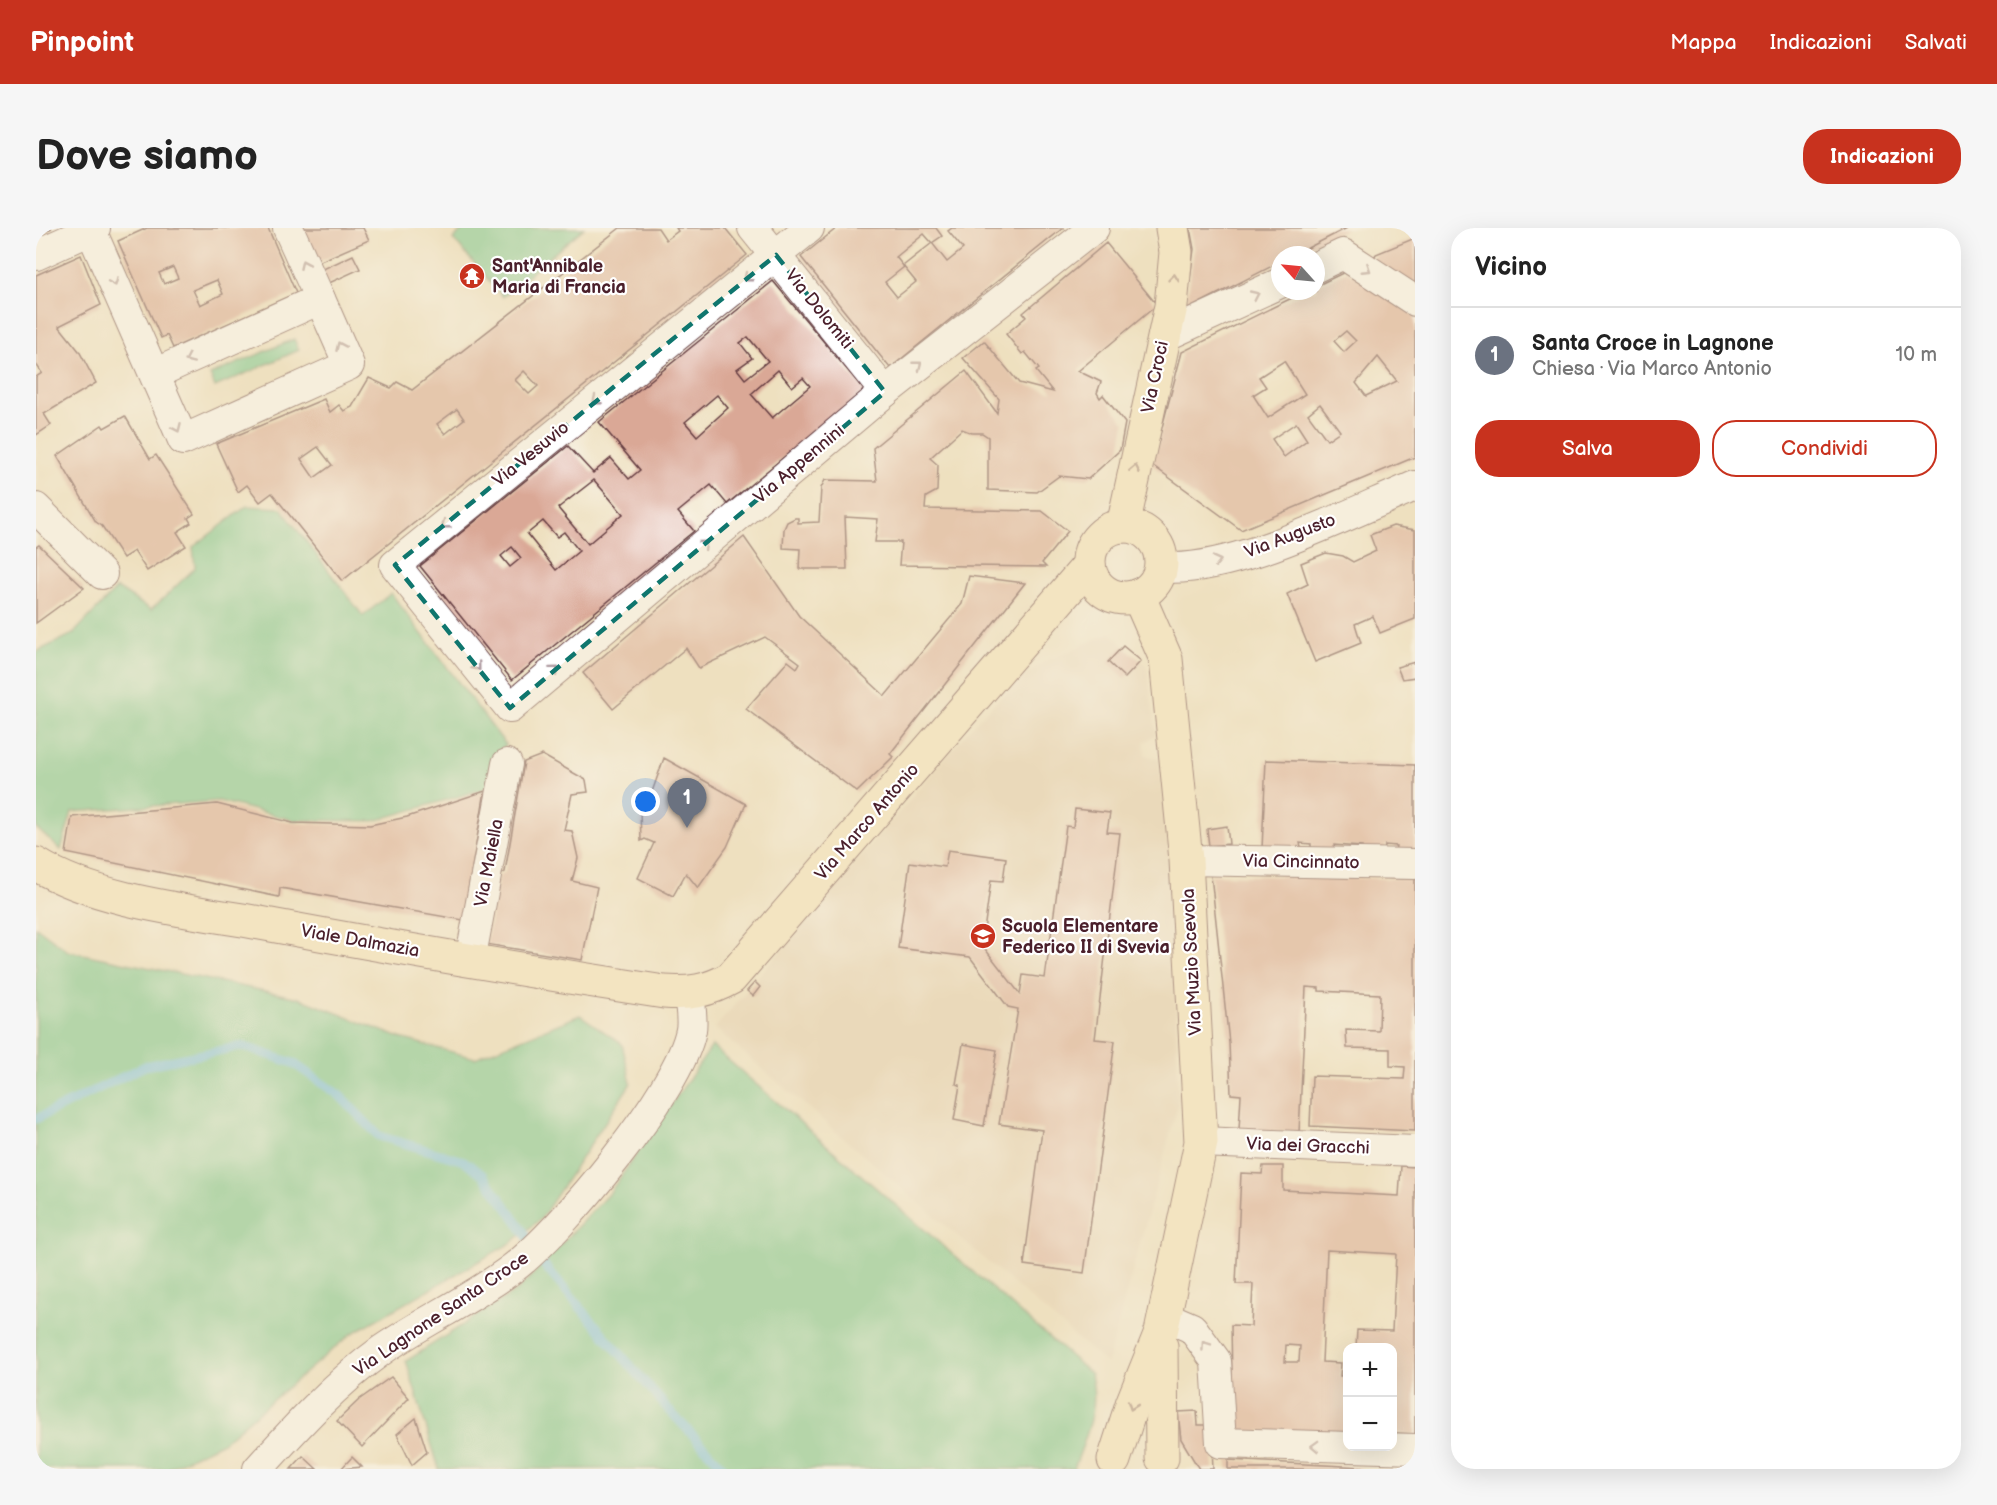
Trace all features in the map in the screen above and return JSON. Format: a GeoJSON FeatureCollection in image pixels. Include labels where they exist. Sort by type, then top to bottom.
{"type":"FeatureCollection","features":[{"type":"Feature","properties":{"kind":"main road","name":"Via Croci"},"geometry":{"type":"LineString","coordinates":[[1123,526],[1171,306],[1176,252],[1172,228]]}},
{"type":"Feature","properties":{"kind":"main road"},"geometry":{"type":"LineString","coordinates":[[1123,526],[1133,527],[1151,538],[1157,547],[1160,567],[1156,579],[1148,589],[1123,595],[1091,576],[1089,565],[1094,543],[1112,528],[1123,526]]}},
{"type":"Feature","properties":{"kind":"main road","name":"Via Marco Antonio"},"geometry":{"type":"LineString","coordinates":[[689,994],[711,989],[731,978],[1089,565]]}},
{"type":"Feature","properties":{"kind":"main road","name":"Via Marco Antonio"},"geometry":{"type":"LineString","coordinates":[[1032,632],[1123,595]]}},
{"type":"Feature","properties":{"kind":"main road","name":"Via Muzio Scevola"},"geometry":{"type":"LineString","coordinates":[[1109,1465],[1162,1324],[1201,1142],[1186,860],[1166,659],[1123,595]]}},
{"type":"Feature","properties":{"kind":"main road","name":"Viale Dalmazia"},"geometry":{"type":"LineString","coordinates":[[36,864],[95,889],[160,905],[470,962],[689,994]]}},
{"type":"Feature","properties":{"kind":"main road","name":"Via Muzio Scevola"},"geometry":{"type":"LineString","coordinates":[[1162,1324],[1168,1464]]}},
{"type":"Feature","properties":{"kind":"main road"},"geometry":{"type":"LineString","coordinates":[[1109,1465],[1129,1454],[1146,1453],[1168,1464]]}},
{"type":"Feature","properties":{"kind":"street"},"geometry":{"type":"LineString","coordinates":[[36,255],[92,229],[183,440],[349,365],[288,228]]}},
{"type":"Feature","properties":{"kind":"street","name":"Via Dolomiti"},"geometry":{"type":"LineString","coordinates":[[753,228],[885,392]]}},
{"type":"Feature","properties":{"kind":"street","name":"Via Vesuvio"},"geometry":{"type":"LineString","coordinates":[[510,708],[395,565],[809,228]]}},
{"type":"Feature","properties":{"kind":"street","name":"Via Appennini"},"geometry":{"type":"LineString","coordinates":[[510,708],[885,392],[1090,229]]}},
{"type":"Feature","properties":{"kind":"street"},"geometry":{"type":"LineString","coordinates":[[1325,263],[1343,254],[1415,301]]}},
{"type":"Feature","properties":{"kind":"street"},"geometry":{"type":"LineString","coordinates":[[1163,337],[1271,287]]}},
{"type":"Feature","properties":{"kind":"street"},"geometry":{"type":"LineString","coordinates":[[154,374],[320,299]]}},
{"type":"Feature","properties":{"kind":"street","name":"Via Augusto"},"geometry":{"type":"LineString","coordinates":[[1160,567],[1181,570],[1250,554],[1415,486]]}},
{"type":"Feature","properties":{"kind":"street"},"geometry":{"type":"LineString","coordinates":[[36,508],[102,574]]}},
{"type":"Feature","properties":{"kind":"street","name":"Via Maiella"},"geometry":{"type":"LineString","coordinates":[[470,962],[507,764]]}},
{"type":"Feature","properties":{"kind":"street","name":"Via Cincinnato"},"geometry":{"type":"LineString","coordinates":[[1186,860],[1415,864]]}},
{"type":"Feature","properties":{"kind":"street","name":"Via Lagnone Santa Croce"},"geometry":{"type":"LineString","coordinates":[[258,1469],[290,1433],[368,1361],[513,1268],[555,1231],[644,1119],[676,1067],[691,1030],[689,994]]}},
{"type":"Feature","properties":{"kind":"street","name":"Via dei Gracchi"},"geometry":{"type":"LineString","coordinates":[[1201,1142],[1415,1151]]}},
{"type":"Feature","properties":{"kind":"street"},"geometry":{"type":"LineString","coordinates":[[1162,1324],[1192,1328],[1216,1361],[1221,1443],[1415,1449]]}},
{"type":"Feature","properties":{"kind":"highlighted area"},"geometry":{"type":"Polygon","coordinates":[[[776,255],[885,392],[510,708],[395,565],[776,255]]]}},
{"type":"Feature","properties":{"kind":"shaded area","name":"Scuola Elementare Federico II di Svevia"},"geometry":{"type":"Polygon","coordinates":[[[1110,633],[1146,665],[1156,735],[1144,742],[1145,755],[1159,760],[1172,859],[1178,1104],[1107,1364],[715,1028],[974,724],[1017,681],[1045,662],[1110,633]]]}},
{"type":"Feature","properties":{"kind":"green space"},"geometry":{"type":"Polygon","coordinates":[[[465,228],[584,228],[503,297],[453,239],[465,228]]]}},
{"type":"Feature","properties":{"kind":"green space"},"geometry":{"type":"Polygon","coordinates":[[[294,339],[299,350],[215,387],[210,375],[294,339]]]}},
{"type":"Feature","properties":{"kind":"green space"},"geometry":{"type":"Polygon","coordinates":[[[247,506],[281,508],[363,616],[391,593],[506,745],[493,757],[488,788],[374,821],[293,820],[219,801],[72,812],[61,850],[36,828],[36,652],[73,634],[117,588],[151,610],[195,568],[193,547],[247,506]]]}},
{"type":"Feature","properties":{"kind":"green space"},"geometry":{"type":"Polygon","coordinates":[[[36,927],[68,951],[299,998],[400,1038],[475,1058],[580,1015],[622,1044],[631,1083],[541,1219],[511,1243],[351,1334],[223,1442],[167,1469],[36,1469],[36,927]]]}},
{"type":"Feature","properties":{"kind":"green space"},"geometry":{"type":"Polygon","coordinates":[[[712,1046],[1091,1374],[1093,1411],[1074,1469],[439,1469],[406,1361],[519,1289],[610,1192],[712,1046]]]}},
{"type":"Feature","properties":{"kind":"building"},"geometry":{"type":"Polygon","coordinates":[[[36,228],[52,228],[36,235],[36,228]]]}},
{"type":"Feature","properties":{"kind":"building"},"geometry":{"type":"Polygon","coordinates":[[[147,228],[268,228],[296,293],[173,348],[167,335],[161,338],[118,241],[147,228]],[[173,267],[159,273],[164,284],[178,278],[173,267]],[[217,280],[193,290],[200,305],[223,294],[217,280]]]}},
{"type":"Feature","properties":{"kind":"building"},"geometry":{"type":"Polygon","coordinates":[[[301,228],[363,228],[369,240],[316,263],[301,228]]]}},
{"type":"Feature","properties":{"kind":"building"},"geometry":{"type":"Polygon","coordinates":[[[620,228],[658,228],[666,240],[678,231],[676,228],[725,228],[747,255],[342,581],[272,493],[260,502],[247,485],[238,492],[216,444],[324,399],[330,412],[339,405],[344,411],[352,407],[369,378],[391,388],[397,382],[412,390],[620,228]],[[524,371],[515,380],[529,394],[538,386],[524,371]],[[457,409],[437,424],[445,434],[464,419],[457,409]],[[318,447],[301,459],[314,478],[332,465],[318,447]]]}},
{"type":"Feature","properties":{"kind":"building"},"geometry":{"type":"Polygon","coordinates":[[[837,228],[936,228],[942,236],[932,243],[947,262],[963,249],[948,231],[952,228],[1063,228],[890,368],[801,257],[837,228]],[[924,234],[896,257],[903,266],[932,243],[924,234]],[[904,267],[885,282],[897,297],[916,282],[904,267]]]}},
{"type":"Feature","properties":{"kind":"building"},"geometry":{"type":"Polygon","coordinates":[[[1190,228],[1347,228],[1312,246],[1271,246],[1271,267],[1186,310],[1194,249],[1190,228]]]}},
{"type":"Feature","properties":{"kind":"building"},"geometry":{"type":"Polygon","coordinates":[[[1415,238],[1415,287],[1373,259],[1376,254],[1415,238]]]}},
{"type":"Feature","properties":{"kind":"building"},"geometry":{"type":"Polygon","coordinates":[[[1106,243],[1157,305],[1078,371],[1101,382],[1097,393],[1100,398],[1103,395],[1125,423],[1120,450],[1088,479],[1059,476],[1037,492],[988,490],[988,437],[982,433],[972,433],[962,429],[930,458],[938,465],[937,491],[926,497],[925,509],[1042,511],[1068,531],[1042,563],[1046,567],[899,565],[901,542],[875,542],[878,519],[845,517],[847,569],[799,569],[800,549],[783,548],[784,529],[787,522],[795,518],[798,518],[798,523],[819,522],[821,488],[825,480],[877,481],[873,448],[966,371],[997,413],[999,399],[963,358],[984,341],[1019,383],[1053,392],[1036,371],[1039,369],[1025,352],[1022,354],[1006,334],[1026,317],[1023,313],[1106,243]]]}},
{"type":"Feature","properties":{"kind":"building"},"geometry":{"type":"Polygon","coordinates":[[[81,255],[101,305],[59,326],[79,351],[96,383],[44,414],[51,425],[36,435],[36,377],[42,373],[36,364],[36,275],[81,255]]]}},
{"type":"Feature","properties":{"kind":"building"},"geometry":{"type":"Polygon","coordinates":[[[353,255],[360,269],[327,284],[321,270],[353,255]]]}},
{"type":"Feature","properties":{"kind":"building"},"geometry":{"type":"Polygon","coordinates":[[[1347,271],[1415,316],[1415,457],[1241,530],[1152,465],[1182,352],[1288,300],[1325,300],[1325,282],[1347,271]],[[1346,331],[1334,341],[1344,352],[1356,341],[1346,331]],[[1378,357],[1356,383],[1366,396],[1397,381],[1378,357]],[[1284,361],[1259,377],[1266,387],[1253,395],[1268,418],[1305,394],[1284,361]],[[1320,404],[1308,414],[1327,440],[1340,431],[1320,404]],[[1296,423],[1272,439],[1284,457],[1307,440],[1296,423]]]}},
{"type":"Feature","properties":{"kind":"building"},"geometry":{"type":"Polygon","coordinates":[[[773,281],[865,391],[727,504],[711,485],[678,512],[694,531],[512,680],[420,566],[568,446],[593,473],[611,458],[629,479],[640,470],[599,422],[773,281]],[[748,337],[740,343],[752,358],[737,369],[745,379],[768,361],[748,337]],[[778,370],[751,394],[772,418],[810,386],[803,378],[792,387],[778,370]],[[717,395],[685,422],[697,436],[728,408],[717,395]],[[594,480],[558,508],[588,544],[623,514],[594,480]],[[543,521],[527,534],[556,570],[579,551],[564,532],[557,537],[543,521]],[[512,547],[501,556],[510,567],[521,558],[512,547]]]}},
{"type":"Feature","properties":{"kind":"building"},"geometry":{"type":"Polygon","coordinates":[[[125,416],[150,459],[156,455],[194,514],[188,518],[191,523],[177,532],[186,546],[147,571],[134,551],[123,558],[102,526],[96,522],[57,456],[102,425],[104,428],[125,416]]]}},
{"type":"Feature","properties":{"kind":"building"},"geometry":{"type":"Polygon","coordinates":[[[1393,526],[1415,530],[1415,619],[1380,633],[1373,616],[1355,624],[1361,643],[1315,662],[1287,594],[1308,584],[1301,563],[1326,553],[1343,556],[1353,562],[1376,551],[1370,535],[1393,526]]]}},
{"type":"Feature","properties":{"kind":"building"},"geometry":{"type":"Polygon","coordinates":[[[744,537],[799,616],[885,696],[962,604],[969,576],[1025,583],[893,750],[890,754],[893,757],[857,792],[746,709],[788,661],[797,668],[800,663],[765,637],[699,668],[686,648],[613,709],[583,673],[744,537]]]}},
{"type":"Feature","properties":{"kind":"building"},"geometry":{"type":"Polygon","coordinates":[[[39,545],[84,588],[36,623],[36,547],[39,545]]]}},
{"type":"Feature","properties":{"kind":"building"},"geometry":{"type":"Polygon","coordinates":[[[1123,646],[1141,661],[1125,678],[1108,662],[1123,646]]]}},
{"type":"Feature","properties":{"kind":"building"},"geometry":{"type":"Polygon","coordinates":[[[1415,662],[1415,677],[1402,679],[1397,667],[1415,662]]]}},
{"type":"Feature","properties":{"kind":"building"},"geometry":{"type":"Polygon","coordinates":[[[542,755],[586,780],[588,792],[572,794],[564,830],[572,831],[578,858],[572,881],[597,887],[582,960],[486,944],[499,876],[505,872],[524,762],[542,755]]]}},
{"type":"Feature","properties":{"kind":"building"},"geometry":{"type":"Polygon","coordinates":[[[664,758],[746,804],[727,847],[698,888],[686,873],[673,896],[638,878],[654,843],[645,839],[641,841],[640,809],[652,792],[664,758]]]}},
{"type":"Feature","properties":{"kind":"building"},"geometry":{"type":"Polygon","coordinates":[[[1266,760],[1415,765],[1415,853],[1395,852],[1396,846],[1385,845],[1384,853],[1361,851],[1362,847],[1334,845],[1335,851],[1311,850],[1311,844],[1300,843],[1302,850],[1262,849],[1266,760]]]}},
{"type":"Feature","properties":{"kind":"building"},"geometry":{"type":"Polygon","coordinates":[[[485,791],[463,920],[280,888],[279,897],[66,853],[72,817],[217,804],[293,823],[370,825],[407,817],[485,791]]]}},
{"type":"Feature","properties":{"kind":"building"},"geometry":{"type":"Polygon","coordinates":[[[1075,809],[1110,813],[1107,832],[1120,833],[1095,1039],[1115,1041],[1084,1273],[1024,1265],[1042,1130],[999,1124],[1018,1009],[1008,1007],[970,957],[898,948],[910,862],[945,867],[948,850],[1006,858],[1003,881],[991,880],[982,945],[1020,994],[1023,975],[1045,978],[1066,826],[1073,827],[1075,809]]]}},
{"type":"Feature","properties":{"kind":"building"},"geometry":{"type":"Polygon","coordinates":[[[1227,826],[1229,844],[1209,846],[1207,829],[1227,826]]]}},
{"type":"Feature","properties":{"kind":"building"},"geometry":{"type":"Polygon","coordinates":[[[1211,875],[1415,879],[1415,1131],[1310,1126],[1312,1076],[1404,1079],[1405,1067],[1390,1066],[1390,1049],[1347,1048],[1346,1030],[1379,1031],[1380,994],[1319,991],[1319,988],[1306,987],[1299,1133],[1239,1130],[1241,1095],[1231,1094],[1229,1043],[1211,875]]]}},
{"type":"Feature","properties":{"kind":"building"},"geometry":{"type":"Polygon","coordinates":[[[755,982],[760,987],[753,996],[747,991],[755,982]]]}},
{"type":"Feature","properties":{"kind":"building"},"geometry":{"type":"Polygon","coordinates":[[[963,1044],[997,1050],[984,1126],[954,1120],[960,1085],[956,1084],[963,1044]]]}},
{"type":"Feature","properties":{"kind":"building"},"geometry":{"type":"Polygon","coordinates":[[[1263,1166],[1283,1166],[1283,1190],[1399,1196],[1401,1166],[1415,1167],[1415,1434],[1397,1433],[1397,1343],[1356,1343],[1357,1330],[1392,1331],[1396,1254],[1327,1250],[1322,1362],[1341,1363],[1343,1432],[1233,1431],[1231,1325],[1251,1326],[1253,1284],[1236,1284],[1241,1173],[1262,1174],[1263,1166]],[[1286,1345],[1285,1362],[1299,1362],[1300,1346],[1286,1345]]]}},
{"type":"Feature","properties":{"kind":"building"},"geometry":{"type":"Polygon","coordinates":[[[391,1377],[409,1398],[362,1447],[337,1421],[360,1399],[391,1377]]]}},
{"type":"Feature","properties":{"kind":"building"},"geometry":{"type":"Polygon","coordinates":[[[1197,1411],[1198,1425],[1211,1425],[1213,1469],[1199,1469],[1181,1439],[1178,1412],[1197,1411]]]}},
{"type":"Feature","properties":{"kind":"building"},"geometry":{"type":"Polygon","coordinates":[[[416,1418],[427,1452],[412,1465],[397,1434],[416,1418]]]}},
{"type":"Feature","properties":{"kind":"building"},"geometry":{"type":"Polygon","coordinates":[[[303,1456],[317,1469],[291,1469],[303,1456]]]}},
{"type":"Feature","properties":{"kind":"building"},"geometry":{"type":"Polygon","coordinates":[[[352,1457],[362,1467],[341,1469],[352,1457]]]}},
{"type":"Feature","properties":{"kind":"building"},"geometry":{"type":"Polygon","coordinates":[[[1228,1460],[1362,1467],[1362,1469],[1228,1469],[1228,1460]]]}},
{"type":"Feature","properties":{"kind":"waterway"},"geometry":{"type":"LineString","coordinates":[[36,1119],[145,1066],[242,1046],[293,1063],[339,1095],[379,1136],[464,1161],[483,1175],[517,1221],[547,1269],[668,1409],[725,1469]]}},
{"type":"Feature","properties":{"kind":"place","name":"Sant'Annibale Maria di Francia"},"geometry":{"type":"Point","coordinates":[472,276]}},
{"type":"Feature","properties":{"kind":"place","name":"Santa Croce in Lagnone"},"geometry":{"type":"Point","coordinates":[687,828]}},
{"type":"Feature","properties":{"kind":"place","name":"Scuola Elementare Federico II di Svevia"},"geometry":{"type":"Point","coordinates":[983,936]}}]}
